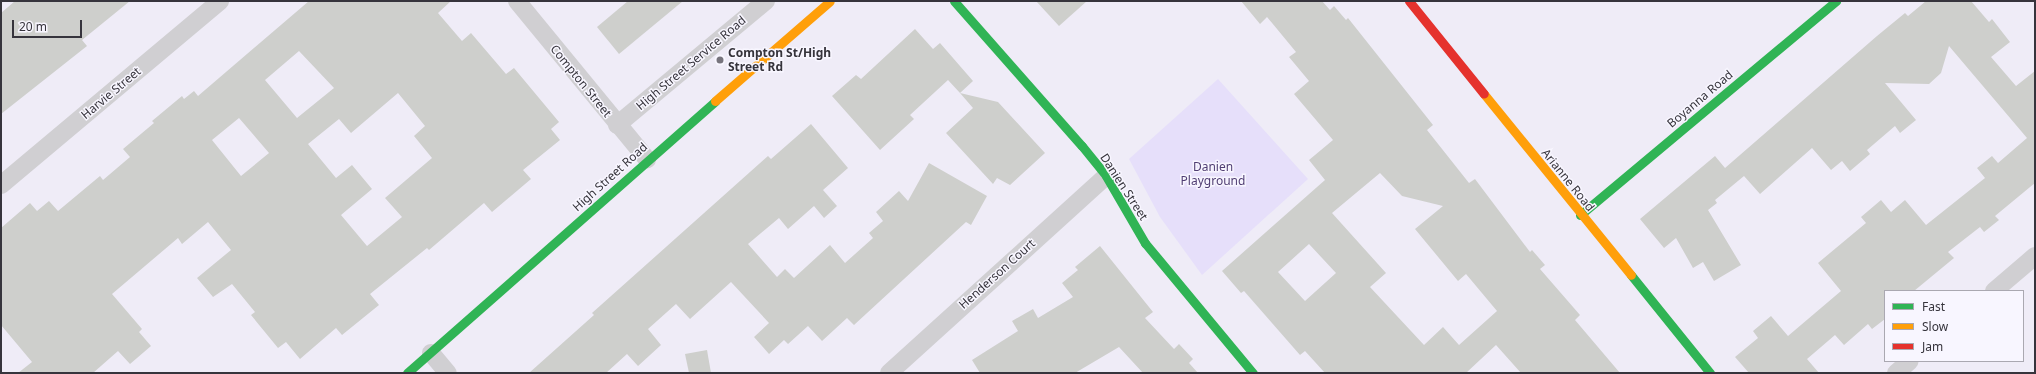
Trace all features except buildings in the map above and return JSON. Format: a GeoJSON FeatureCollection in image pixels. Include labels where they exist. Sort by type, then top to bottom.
{"type":"FeatureCollection","features":[{"type":"Feature","properties":{"kind":"street","name":"Harvie Street"},"geometry":{"type":"LineString","coordinates":[[1,185],[220,1]]}},
{"type":"Feature","properties":{"kind":"street","name":"Compton Street"},"geometry":{"type":"LineString","coordinates":[[516,1],[617,125],[647,159]]}},
{"type":"Feature","properties":{"kind":"street","name":"High Street Service Road"},"geometry":{"type":"LineString","coordinates":[[617,125],[766,1]]}},
{"type":"Feature","properties":{"kind":"street","name":"High Street Road"},"geometry":{"type":"LineString","coordinates":[[407,373],[647,159],[830,1]]}},
{"type":"Feature","properties":{"kind":"street","name":"Danien Street"},"geometry":{"type":"LineString","coordinates":[[954,1],[1106,176],[1145,243],[1253,373]]}},
{"type":"Feature","properties":{"kind":"street","name":"Arianne Road"},"geometry":{"type":"LineString","coordinates":[[1409,1],[1580,215],[1710,373]]}},
{"type":"Feature","properties":{"kind":"street","name":"Boyanna Road"},"geometry":{"type":"LineString","coordinates":[[1580,215],[1836,1]]}},
{"type":"Feature","properties":{"kind":"street","name":"Henderson Court"},"geometry":{"type":"LineString","coordinates":[[889,373],[1106,176]]}},
{"type":"Feature","properties":{"kind":"street"},"geometry":{"type":"LineString","coordinates":[[1995,290],[2035,256]]}},
{"type":"Feature","properties":{"kind":"street"},"geometry":{"type":"LineString","coordinates":[[431,353],[448,373]]}},
{"type":"Feature","properties":{"kind":"street"},"geometry":{"type":"LineString","coordinates":[[1896,373],[1909,362]]}},
{"type":"Feature","properties":{"kind":"green space","name":"Danien Playground"},"geometry":{"type":"Polygon","coordinates":[[[1218,79],[1308,179],[1202,275],[1160,217],[1129,159],[1218,79]]]}},
{"type":"Feature","properties":{"kind":"traffic: fast"},"geometry":{"type":"LineString","coordinates":[[954,1],[1082,146],[1106,176],[1145,243],[1253,373]]}},
{"type":"Feature","properties":{"kind":"traffic: fast"},"geometry":{"type":"LineString","coordinates":[[1580,215],[1836,1]]}},
{"type":"Feature","properties":{"kind":"traffic: fast"},"geometry":{"type":"LineString","coordinates":[[407,373],[715,101]]}},
{"type":"Feature","properties":{"kind":"traffic: fast"},"geometry":{"type":"LineString","coordinates":[[1631,275],[1710,373]]}},
{"type":"Feature","properties":{"kind":"traffic: slow"},"geometry":{"type":"LineString","coordinates":[[715,101],[830,1]]}},
{"type":"Feature","properties":{"kind":"traffic: slow"},"geometry":{"type":"LineString","coordinates":[[1484,94],[1631,275]]}},
{"type":"Feature","properties":{"kind":"traffic: jam"},"geometry":{"type":"LineString","coordinates":[[1409,1],[1484,94]]}},
{"type":"Feature","properties":{"kind":"place","name":"Compton St/High Street Rd"},"geometry":{"type":"Point","coordinates":[720,60]}}]}
